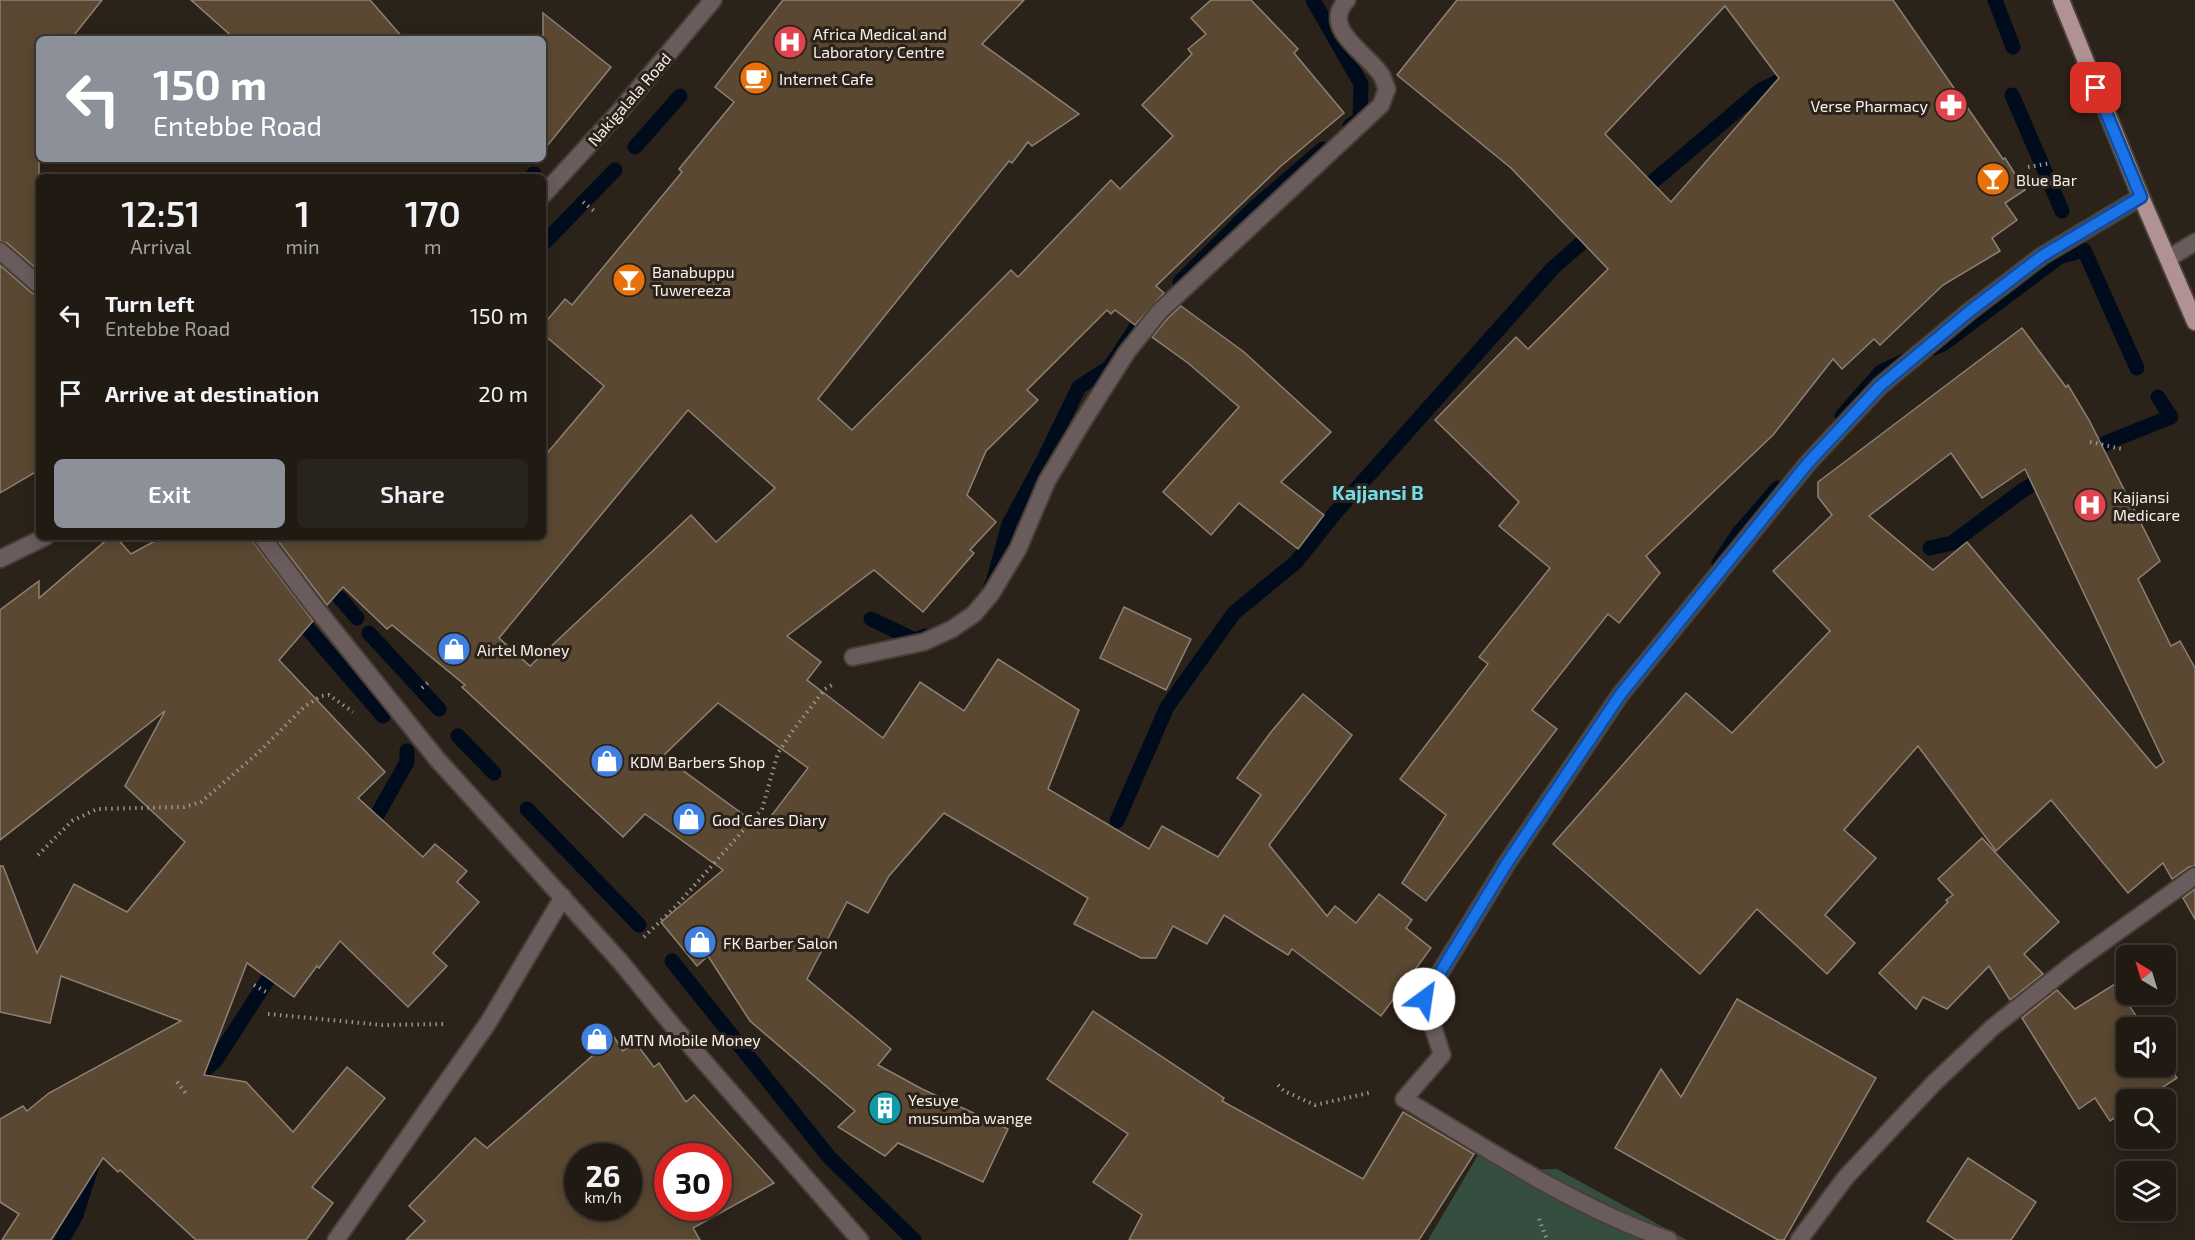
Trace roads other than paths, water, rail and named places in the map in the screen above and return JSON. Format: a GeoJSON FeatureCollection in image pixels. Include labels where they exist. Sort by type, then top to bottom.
{"type":"FeatureCollection","features":[{"type":"Feature","properties":{"kind":"main road"},"geometry":{"type":"LineString","coordinates":[[2061,0],[2141,197],[2195,322]]}},
{"type":"Feature","properties":{"kind":"street","name":"Nakigalala Road"},"geometry":{"type":"LineString","coordinates":[[546,192],[619,112],[713,0]]}},
{"type":"Feature","properties":{"kind":"street"},"geometry":{"type":"LineString","coordinates":[[853,657],[924,642],[952,629],[974,614],[991,594],[1018,549],[1047,481],[1127,352],[1159,312],[1381,105],[1387,89],[1381,75],[1342,33],[1339,19],[1340,7],[1347,0]]}},
{"type":"Feature","properties":{"kind":"street"},"geometry":{"type":"LineString","coordinates":[[1669,1240],[1641,1230],[1521,1171],[1404,1099],[1442,1055],[1424,999],[1507,863],[1620,695],[1808,463],[1880,386],[1970,311],[2042,256],[2141,197]]}},
{"type":"Feature","properties":{"kind":"street"},"geometry":{"type":"LineString","coordinates":[[2169,258],[2195,242]]}},
{"type":"Feature","properties":{"kind":"street"},"geometry":{"type":"LineString","coordinates":[[0,251],[36,282]]}},
{"type":"Feature","properties":{"kind":"street"},"geometry":{"type":"LineString","coordinates":[[0,559],[39,540]]}},
{"type":"Feature","properties":{"kind":"street"},"geometry":{"type":"LineString","coordinates":[[264,540],[437,759],[619,960],[673,1026],[860,1240]]}},
{"type":"Feature","properties":{"kind":"street"},"geometry":{"type":"LineString","coordinates":[[1799,1240],[1846,1177],[1934,1083],[1993,1027],[2074,963],[2195,876]]}},
{"type":"Feature","properties":{"kind":"street"},"geometry":{"type":"LineString","coordinates":[[336,1240],[488,1023],[563,897]]}},
{"type":"Feature","properties":{"kind":"waterway"},"geometry":{"type":"LineString","coordinates":[[1313,0],[1361,84],[1360,119],[1350,126]]}},
{"type":"Feature","properties":{"kind":"waterway"},"geometry":{"type":"LineString","coordinates":[[1995,0],[2013,47]]}},
{"type":"Feature","properties":{"kind":"waterway"},"geometry":{"type":"LineString","coordinates":[[1636,196],[1761,90],[1792,75]]}},
{"type":"Feature","properties":{"kind":"waterway"},"geometry":{"type":"LineString","coordinates":[[2012,95],[2062,211]]}},
{"type":"Feature","properties":{"kind":"waterway"},"geometry":{"type":"LineString","coordinates":[[635,147],[680,96]]}},
{"type":"Feature","properties":{"kind":"waterway"},"geometry":{"type":"LineString","coordinates":[[1180,282],[1253,209],[1323,149]]}},
{"type":"Feature","properties":{"kind":"waterway"},"geometry":{"type":"LineString","coordinates":[[546,241],[615,170]]}},
{"type":"Feature","properties":{"kind":"waterway"},"geometry":{"type":"LineString","coordinates":[[1117,821],[1167,707],[1234,613],[1296,562],[1335,513],[1553,268],[1597,229]]}},
{"type":"Feature","properties":{"kind":"waterway"},"geometry":{"type":"LineString","coordinates":[[1934,348],[1943,344],[2059,257],[2084,250],[2137,368]]}},
{"type":"Feature","properties":{"kind":"waterway"},"geometry":{"type":"LineString","coordinates":[[991,586],[1009,524],[1079,387],[1110,367],[1137,326],[1153,310]]}},
{"type":"Feature","properties":{"kind":"waterway"},"geometry":{"type":"LineString","coordinates":[[1842,416],[1881,372],[1906,360]]}},
{"type":"Feature","properties":{"kind":"waterway"},"geometry":{"type":"LineString","coordinates":[[2086,455],[2108,442],[2171,417],[2158,397]]}},
{"type":"Feature","properties":{"kind":"waterway"},"geometry":{"type":"LineString","coordinates":[[1930,548],[1952,543],[2023,490],[2049,475]]}},
{"type":"Feature","properties":{"kind":"waterway"},"geometry":{"type":"LineString","coordinates":[[1719,563],[1738,534],[1778,488]]}},
{"type":"Feature","properties":{"kind":"waterway"},"geometry":{"type":"LineString","coordinates":[[340,598],[357,618]]}},
{"type":"Feature","properties":{"kind":"waterway"},"geometry":{"type":"LineString","coordinates":[[295,614],[383,716]]}},
{"type":"Feature","properties":{"kind":"waterway"},"geometry":{"type":"LineString","coordinates":[[871,619],[915,640],[925,636]]}},
{"type":"Feature","properties":{"kind":"waterway"},"geometry":{"type":"LineString","coordinates":[[369,633],[439,709]]}},
{"type":"Feature","properties":{"kind":"waterway"},"geometry":{"type":"LineString","coordinates":[[458,736],[494,773]]}},
{"type":"Feature","properties":{"kind":"waterway"},"geometry":{"type":"LineString","coordinates":[[367,833],[407,762],[407,751]]}},
{"type":"Feature","properties":{"kind":"waterway"},"geometry":{"type":"LineString","coordinates":[[527,809],[639,925]]}},
{"type":"Feature","properties":{"kind":"waterway"},"geometry":{"type":"LineString","coordinates":[[672,961],[829,1157],[914,1240]]}},
{"type":"Feature","properties":{"kind":"waterway"},"geometry":{"type":"LineString","coordinates":[[193,1080],[216,1060],[279,962]]}},
{"type":"Feature","properties":{"kind":"waterway"},"geometry":{"type":"LineString","coordinates":[[62,1240],[76,1215],[91,1168]]}},
{"type":"Feature","properties":{"kind":"place","name":"Africa Medical and Laboratory Centre"},"geometry":{"type":"Point","coordinates":[790,42]}},
{"type":"Feature","properties":{"kind":"place","name":"Internet Cafe"},"geometry":{"type":"Point","coordinates":[756,78]}},
{"type":"Feature","properties":{"kind":"place","name":"Verse Pharmacy"},"geometry":{"type":"Point","coordinates":[1951,105]}},
{"type":"Feature","properties":{"kind":"place","name":"Blue Bar"},"geometry":{"type":"Point","coordinates":[1993,179]}},
{"type":"Feature","properties":{"kind":"place","name":"Banabuppu Tuwereeza"},"geometry":{"type":"Point","coordinates":[629,280]}},
{"type":"Feature","properties":{"kind":"place","name":"Kajjansi Medicare"},"geometry":{"type":"Point","coordinates":[2090,505]}},
{"type":"Feature","properties":{"kind":"place","name":"Airtel Money"},"geometry":{"type":"Point","coordinates":[454,649]}},
{"type":"Feature","properties":{"kind":"place","name":"KDM Barbers Shop"},"geometry":{"type":"Point","coordinates":[607,761]}},
{"type":"Feature","properties":{"kind":"place","name":"God Cares Diary"},"geometry":{"type":"Point","coordinates":[689,819]}},
{"type":"Feature","properties":{"kind":"place","name":"FK Barber Salon"},"geometry":{"type":"Point","coordinates":[700,942]}},
{"type":"Feature","properties":{"kind":"place","name":"MTN Mobile Money"},"geometry":{"type":"Point","coordinates":[597,1039]}},
{"type":"Feature","properties":{"kind":"place","name":"Yesuye musumba wange"},"geometry":{"type":"Point","coordinates":[885,1108]}},
{"type":"Feature","properties":{"kind":"district","name":"Kajjansi B"},"geometry":{"type":"Point","coordinates":[1378,492]}}]}
